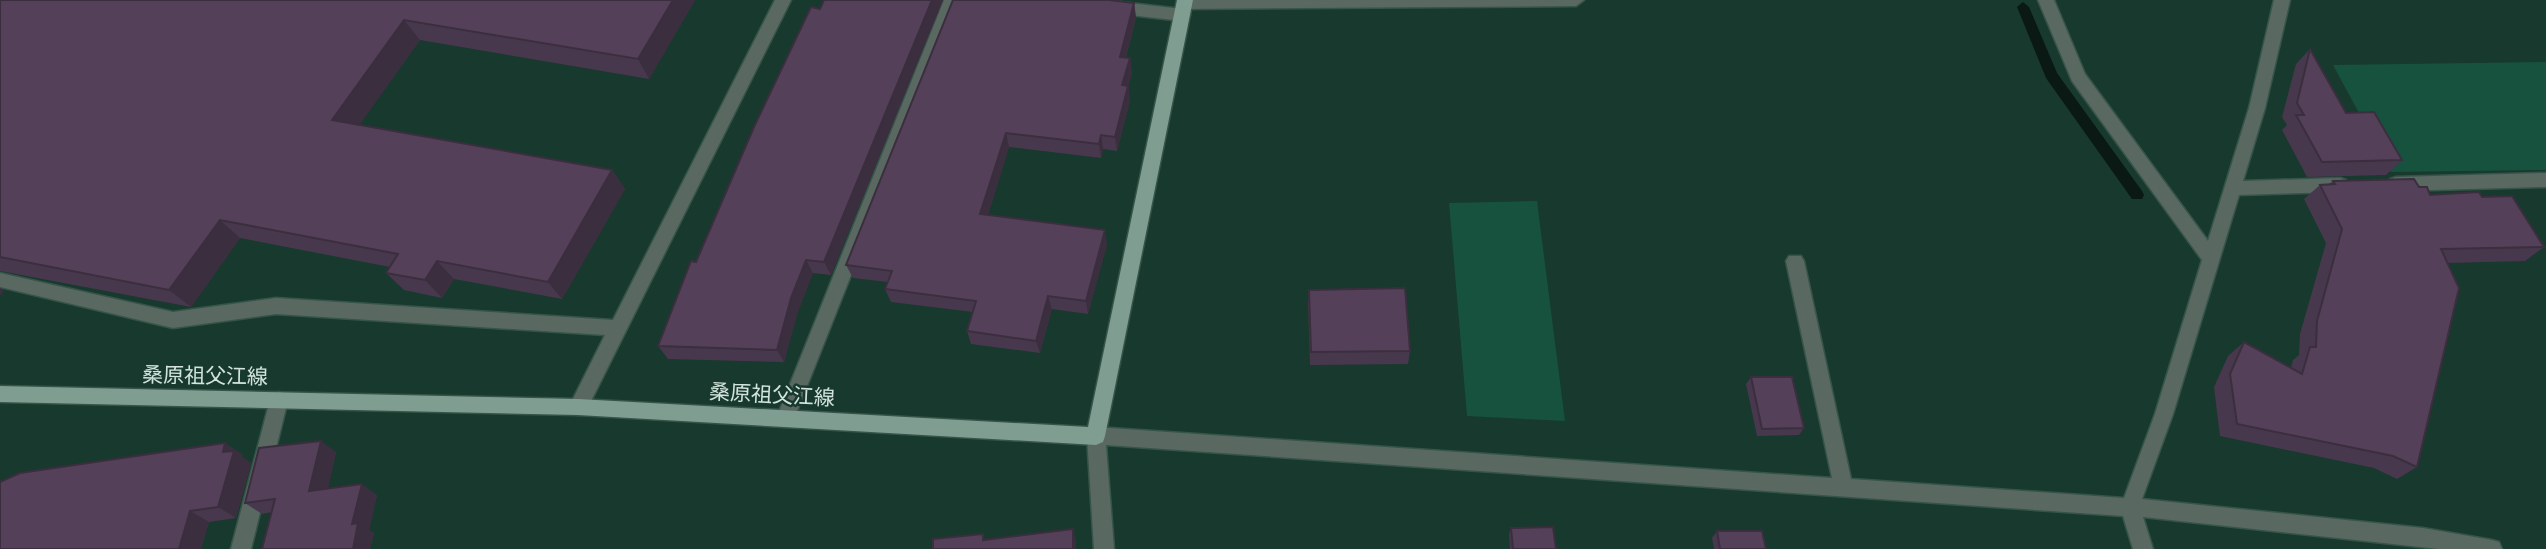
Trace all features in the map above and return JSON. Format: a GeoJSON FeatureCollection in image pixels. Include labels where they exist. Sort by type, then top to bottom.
{"type":"FeatureCollection","features":[{"type":"Feature","properties":{"kind":"main road"},"geometry":{"type":"LineString","coordinates":[[1096,436],[1183,6]]}},
{"type":"Feature","properties":{"kind":"main road","name":"桑原祖父江線"},"geometry":{"type":"LineString","coordinates":[[0,394],[578,407],[1096,436]]}},
{"type":"Feature","properties":{"kind":"street"},"geometry":{"type":"LineString","coordinates":[[578,407],[783,0]]}},
{"type":"Feature","properties":{"kind":"street"},"geometry":{"type":"LineString","coordinates":[[785,419],[952,0]]}},
{"type":"Feature","properties":{"kind":"street"},"geometry":{"type":"LineString","coordinates":[[1101,5],[1576,0]]}},
{"type":"Feature","properties":{"kind":"street"},"geometry":{"type":"LineString","coordinates":[[2046,0],[2078,77],[2211,259]]}},
{"type":"Feature","properties":{"kind":"street"},"geometry":{"type":"LineString","coordinates":[[2143,549],[2130,507],[2164,414],[2257,108],[2282,0]]}},
{"type":"Feature","properties":{"kind":"street"},"geometry":{"type":"LineString","coordinates":[[2383,184],[2546,180]]}},
{"type":"Feature","properties":{"kind":"street"},"geometry":{"type":"LineString","coordinates":[[2233,188],[2355,185]]}},
{"type":"Feature","properties":{"kind":"street"},"geometry":{"type":"LineString","coordinates":[[1796,261],[1843,485]]}},
{"type":"Feature","properties":{"kind":"street"},"geometry":{"type":"LineString","coordinates":[[0,280],[173,320],[276,306],[618,328]]}},
{"type":"Feature","properties":{"kind":"street"},"geometry":{"type":"LineString","coordinates":[[242,549],[279,400]]}},
{"type":"Feature","properties":{"kind":"street"},"geometry":{"type":"LineString","coordinates":[[1104,549],[1096,436],[1843,485],[2130,507],[2423,537],[2492,549]]}},
{"type":"Feature","properties":{"kind":"green space"},"geometry":{"type":"Polygon","coordinates":[[[2546,62],[2546,170],[2391,172],[2333,65],[2546,62]]]}},
{"type":"Feature","properties":{"kind":"green space"},"geometry":{"type":"Polygon","coordinates":[[[1537,201],[1565,421],[1467,416],[1449,203],[1537,201]]]}},
{"type":"Feature","properties":{"kind":"building"},"geometry":{"type":"Polygon","coordinates":[[[0,0],[673,0],[638,59],[404,20],[332,120],[612,170],[548,282],[437,261],[425,280],[386,273],[398,254],[220,220],[169,290],[0,257],[0,0]]]}},
{"type":"Feature","properties":{"kind":"building"},"geometry":{"type":"Polygon","coordinates":[[[824,0],[932,0],[824,262],[806,260],[791,298],[777,350],[658,346],[691,261],[696,262],[754,127],[811,7],[820,9],[824,0]]]}},
{"type":"Feature","properties":{"kind":"building"},"geometry":{"type":"Polygon","coordinates":[[[953,0],[1109,0],[1134,3],[1120,57],[1130,58],[1122,85],[1128,86],[1115,137],[1101,135],[1099,144],[1006,133],[980,214],[1105,230],[1086,301],[1048,296],[1036,341],[967,331],[976,301],[885,289],[892,271],[846,265],[953,0]]]}},
{"type":"Feature","properties":{"kind":"building"},"geometry":{"type":"Polygon","coordinates":[[[2310,49],[2346,113],[2374,112],[2402,160],[2322,162],[2296,115],[2304,115],[2297,103],[2310,49]]]}},
{"type":"Feature","properties":{"kind":"building"},"geometry":{"type":"Polygon","coordinates":[[[2414,179],[2419,187],[2427,187],[2430,195],[2479,192],[2482,197],[2512,196],[2544,247],[2441,249],[2459,288],[2417,467],[2393,456],[2237,424],[2230,374],[2244,342],[2302,374],[2310,347],[2316,347],[2317,321],[2342,229],[2320,185],[2335,184],[2333,181],[2414,179]]]}},
{"type":"Feature","properties":{"kind":"building"},"geometry":{"type":"Polygon","coordinates":[[[1405,288],[1410,351],[1311,352],[1309,290],[1405,288]]]}},
{"type":"Feature","properties":{"kind":"building"},"geometry":{"type":"Polygon","coordinates":[[[1751,377],[1792,377],[1804,428],[1762,429],[1751,377]]]}},
{"type":"Feature","properties":{"kind":"building"},"geometry":{"type":"Polygon","coordinates":[[[321,441],[309,491],[362,484],[352,524],[358,523],[353,549],[262,549],[275,499],[245,503],[259,448],[321,441]]]}},
{"type":"Feature","properties":{"kind":"building"},"geometry":{"type":"Polygon","coordinates":[[[225,443],[223,452],[234,451],[218,507],[190,511],[179,549],[0,549],[0,482],[20,473],[225,443]]]}},
{"type":"Feature","properties":{"kind":"building"},"geometry":{"type":"Polygon","coordinates":[[[1553,527],[1556,549],[1513,549],[1511,528],[1553,527]]]}},
{"type":"Feature","properties":{"kind":"building"},"geometry":{"type":"Polygon","coordinates":[[[1073,529],[1073,549],[933,549],[933,539],[983,534],[983,540],[1073,529]]]}},
{"type":"Feature","properties":{"kind":"building"},"geometry":{"type":"Polygon","coordinates":[[[1717,531],[1762,531],[1766,549],[1720,549],[1717,531]]]}},
{"type":"Feature","properties":{"kind":"waterway"},"geometry":{"type":"LineString","coordinates":[[2023,7],[2051,75],[2137,195]]}}]}
